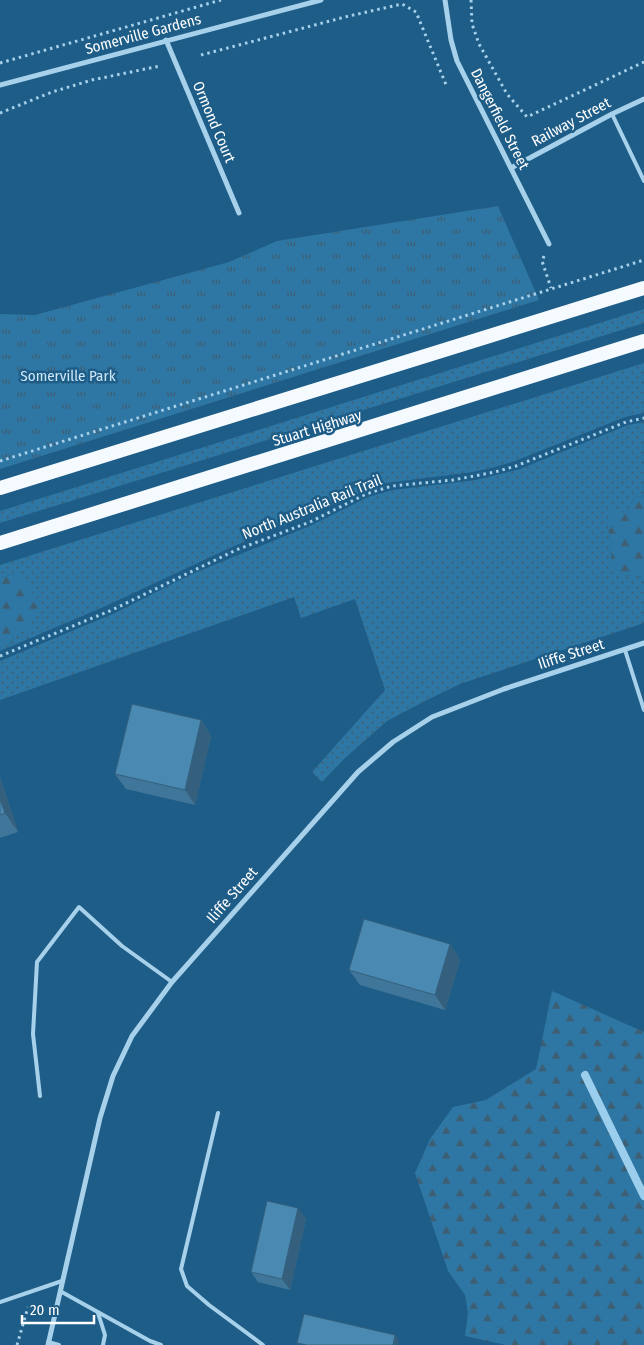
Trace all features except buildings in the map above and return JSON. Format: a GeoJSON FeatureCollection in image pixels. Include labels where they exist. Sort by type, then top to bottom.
{"type":"FeatureCollection","features":[{"type":"Feature","properties":{"kind":"highway"},"geometry":{"type":"LineString","coordinates":[[0,488],[644,288]]}},
{"type":"Feature","properties":{"kind":"highway","name":"Stuart Highway"},"geometry":{"type":"LineString","coordinates":[[0,543],[644,341]]}},
{"type":"Feature","properties":{"kind":"street","name":"Somerville Gardens"},"geometry":{"type":"LineString","coordinates":[[0,85],[321,0]]}},
{"type":"Feature","properties":{"kind":"street","name":"Dangerfield Street"},"geometry":{"type":"LineString","coordinates":[[445,0],[451,40],[457,61],[548,244]]}},
{"type":"Feature","properties":{"kind":"street","name":"Ormond Court"},"geometry":{"type":"LineString","coordinates":[[166,40],[239,213]]}},
{"type":"Feature","properties":{"kind":"street","name":"Railway Street"},"geometry":{"type":"LineString","coordinates":[[511,168],[644,99]]}},
{"type":"Feature","properties":{"kind":"street","name":"Iliffe Street"},"geometry":{"type":"LineString","coordinates":[[48,1344],[100,1118],[113,1076],[132,1036],[172,982],[346,784],[393,742],[432,717],[469,702],[644,643]]}},
{"type":"Feature","properties":{"kind":"lane"},"geometry":{"type":"LineString","coordinates":[[612,114],[644,181]]}},
{"type":"Feature","properties":{"kind":"lane"},"geometry":{"type":"LineString","coordinates":[[625,650],[644,710]]}},
{"type":"Feature","properties":{"kind":"lane"},"geometry":{"type":"LineString","coordinates":[[40,1096],[34,1034],[37,962],[79,907],[122,946],[172,982]]}},
{"type":"Feature","properties":{"kind":"lane"},"geometry":{"type":"LineString","coordinates":[[218,1113],[181,1269],[187,1286],[209,1305],[263,1345]]}},
{"type":"Feature","properties":{"kind":"lane"},"geometry":{"type":"LineString","coordinates":[[0,1302],[62,1281]]}},
{"type":"Feature","properties":{"kind":"lane"},"geometry":{"type":"LineString","coordinates":[[60,1291],[150,1341],[161,1345]]}},
{"type":"Feature","properties":{"kind":"lane"},"geometry":{"type":"LineString","coordinates":[[98,1313],[105,1334],[103,1345]]}},
{"type":"Feature","properties":{"kind":"lane"},"geometry":{"type":"LineString","coordinates":[[48,1344],[60,1345]]}},
{"type":"Feature","properties":{"kind":"path"},"geometry":{"type":"LineString","coordinates":[[0,63],[221,0]]}},
{"type":"Feature","properties":{"kind":"path"},"geometry":{"type":"LineString","coordinates":[[471,0],[472,24],[479,44],[507,94],[527,116],[644,62]]}},
{"type":"Feature","properties":{"kind":"path"},"geometry":{"type":"LineString","coordinates":[[201,55],[402,4],[416,12],[447,86]]}},
{"type":"Feature","properties":{"kind":"path"},"geometry":{"type":"LineString","coordinates":[[0,113],[52,92],[92,80],[160,66]]}},
{"type":"Feature","properties":{"kind":"path"},"geometry":{"type":"LineString","coordinates":[[548,244],[542,261],[551,288]]}},
{"type":"Feature","properties":{"kind":"path"},"geometry":{"type":"LineString","coordinates":[[0,461],[644,260]]}},
{"type":"Feature","properties":{"kind":"path","name":"North Australia Rail Trail"},"geometry":{"type":"LineString","coordinates":[[0,656],[112,610],[236,550],[310,522],[366,494],[392,486],[453,480],[495,472],[516,466],[626,422],[644,418]]}},
{"type":"Feature","properties":{"kind":"path"},"geometry":{"type":"LineString","coordinates":[[18,1345],[32,1292]]}},
{"type":"Feature","properties":{"kind":"green space","name":"Somerville Park"},"geometry":{"type":"Polygon","coordinates":[[[498,206],[539,300],[0,469],[0,314],[35,315],[229,262],[277,241],[498,206]]]}},
{"type":"Feature","properties":{"kind":"green space"},"geometry":{"type":"Polygon","coordinates":[[[644,309],[644,323],[0,523],[0,511],[644,309]]]}},
{"type":"Feature","properties":{"kind":"green space"},"geometry":{"type":"Polygon","coordinates":[[[644,363],[644,413],[625,417],[515,461],[495,467],[473,472],[378,484],[307,517],[234,546],[108,605],[0,651],[0,648],[10,644],[14,634],[17,574],[0,577],[0,565],[644,363]]]}},
{"type":"Feature","properties":{"kind":"green space"},"geometry":{"type":"Polygon","coordinates":[[[644,422],[644,497],[635,496],[627,513],[607,523],[612,549],[611,565],[624,575],[644,577],[644,623],[460,684],[423,702],[387,721],[344,759],[322,782],[312,772],[385,690],[355,599],[301,618],[294,597],[0,700],[0,661],[115,613],[192,574],[312,525],[368,497],[393,490],[476,480],[520,469],[628,425],[644,422]]]}},
{"type":"Feature","properties":{"kind":"green space"},"geometry":{"type":"Polygon","coordinates":[[[635,496],[644,497],[644,577],[624,575],[611,565],[612,549],[607,523],[612,510],[627,513],[635,496]]]}},
{"type":"Feature","properties":{"kind":"green space"},"geometry":{"type":"Polygon","coordinates":[[[17,574],[33,593],[41,607],[29,618],[28,629],[14,634],[10,644],[0,648],[0,577],[17,574]]]}},
{"type":"Feature","properties":{"kind":"green space"},"geometry":{"type":"Polygon","coordinates":[[[552,991],[644,1032],[644,1345],[506,1345],[465,1336],[468,1313],[465,1295],[448,1271],[415,1173],[430,1139],[453,1107],[486,1100],[536,1069],[552,991]]]}},
{"type":"Feature","properties":{"kind":"waterway"},"geometry":{"type":"LineString","coordinates":[[585,1075],[644,1196]]}}]}
